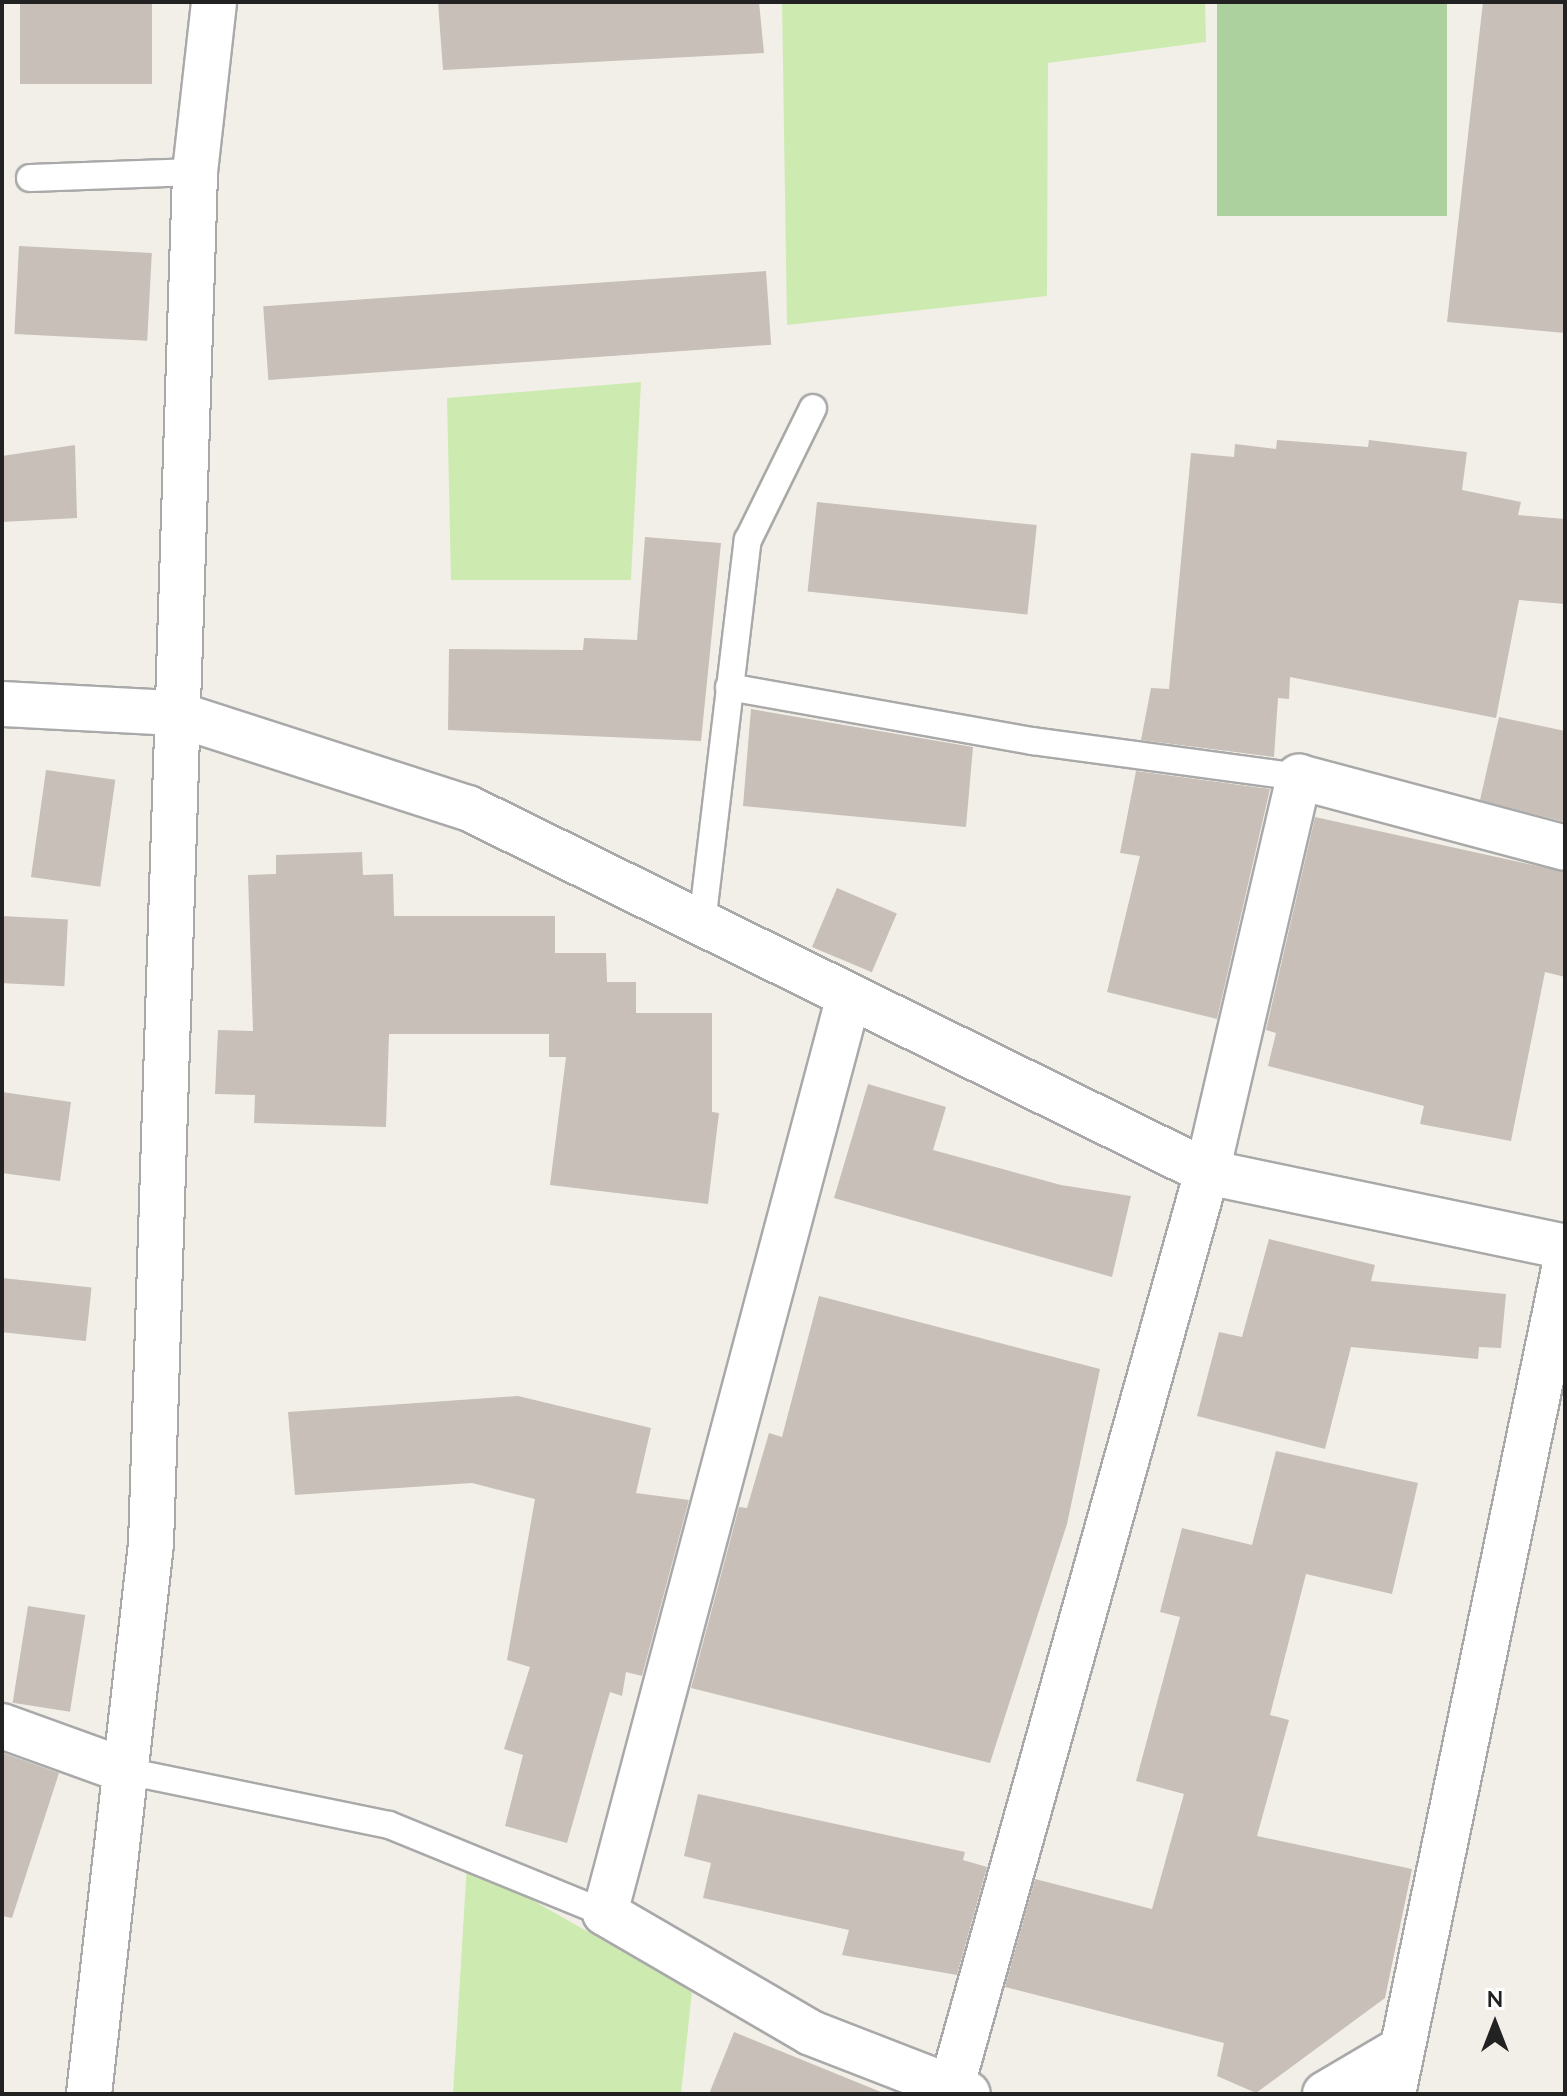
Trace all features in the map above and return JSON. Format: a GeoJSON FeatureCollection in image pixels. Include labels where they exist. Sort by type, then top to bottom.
{"type":"FeatureCollection","features":[{"type":"Feature","properties":{"kind":"street"},"geometry":{"type":"LineString","coordinates":[[89,2094],[151,1544],[173,713],[195,172],[214,2]]}},
{"type":"Feature","properties":{"kind":"street"},"geometry":{"type":"LineString","coordinates":[[2,704],[173,713],[468,808],[1207,1172],[1565,1247]]}},
{"type":"Feature","properties":{"kind":"street"},"geometry":{"type":"LineString","coordinates":[[849,996],[605,1913],[811,2033],[960,2090],[1207,1172],[1299,777],[1565,848]]}},
{"type":"Feature","properties":{"kind":"street"},"geometry":{"type":"LineString","coordinates":[[1393,2094],[1398,2051],[1565,1264]]}},
{"type":"Feature","properties":{"kind":"street"},"geometry":{"type":"LineString","coordinates":[[2,1726],[126,1771]]}},
{"type":"Feature","properties":{"kind":"street"},"geometry":{"type":"LineString","coordinates":[[1325,2094],[1398,2051]]}},
{"type":"Feature","properties":{"kind":"lane"},"geometry":{"type":"LineString","coordinates":[[30,178],[195,172]]}},
{"type":"Feature","properties":{"kind":"lane"},"geometry":{"type":"LineString","coordinates":[[702,923],[748,540],[813,408]]}},
{"type":"Feature","properties":{"kind":"lane"},"geometry":{"type":"LineString","coordinates":[[729,687],[1033,741],[1299,777]]}},
{"type":"Feature","properties":{"kind":"lane"},"geometry":{"type":"LineString","coordinates":[[126,1771],[389,1825],[605,1913]]}},
{"type":"Feature","properties":{"kind":"green space"},"geometry":{"type":"Polygon","coordinates":[[[782,2],[1205,2],[1206,42],[1048,63],[1047,296],[787,325],[782,2]]]}},
{"type":"Feature","properties":{"kind":"green space"},"geometry":{"type":"Polygon","coordinates":[[[1217,2],[1447,2],[1447,216],[1217,216],[1217,2]]]}},
{"type":"Feature","properties":{"kind":"green space"},"geometry":{"type":"Polygon","coordinates":[[[641,382],[631,580],[451,580],[447,398],[641,382]]]}},
{"type":"Feature","properties":{"kind":"green space"},"geometry":{"type":"Polygon","coordinates":[[[467,1863],[692,1991],[681,2094],[453,2094],[467,1863]]]}},
{"type":"Feature","properties":{"kind":"building"},"geometry":{"type":"Polygon","coordinates":[[[20,2],[152,2],[152,84],[20,84],[20,2]]]}},
{"type":"Feature","properties":{"kind":"building"},"geometry":{"type":"Polygon","coordinates":[[[438,2],[759,2],[764,53],[443,70],[438,2]]]}},
{"type":"Feature","properties":{"kind":"building"},"geometry":{"type":"Polygon","coordinates":[[[1483,2],[1565,2],[1565,333],[1447,322],[1483,2]]]}},
{"type":"Feature","properties":{"kind":"building"},"geometry":{"type":"Polygon","coordinates":[[[19,246],[152,253],[147,341],[14,334],[19,246]]]}},
{"type":"Feature","properties":{"kind":"building"},"geometry":{"type":"Polygon","coordinates":[[[766,271],[771,345],[268,380],[263,306],[766,271]]]}},
{"type":"Feature","properties":{"kind":"building"},"geometry":{"type":"Polygon","coordinates":[[[1277,440],[1368,447],[1369,440],[1467,452],[1462,490],[1521,502],[1518,515],[1565,519],[1565,604],[1519,600],[1496,718],[1290,677],[1289,699],[1278,698],[1274,757],[1141,740],[1151,688],[1169,689],[1191,453],[1234,457],[1235,444],[1276,449],[1277,440]]]}},
{"type":"Feature","properties":{"kind":"building"},"geometry":{"type":"Polygon","coordinates":[[[75,445],[77,518],[2,522],[2,456],[75,445]]]}},
{"type":"Feature","properties":{"kind":"building"},"geometry":{"type":"Polygon","coordinates":[[[817,502],[1037,525],[1027,615],[808,592],[817,502]]]}},
{"type":"Feature","properties":{"kind":"building"},"geometry":{"type":"Polygon","coordinates":[[[645,537],[721,543],[701,741],[448,730],[449,649],[583,650],[584,638],[637,640],[645,537]]]}},
{"type":"Feature","properties":{"kind":"building"},"geometry":{"type":"Polygon","coordinates":[[[751,709],[973,747],[966,827],[743,806],[751,709]]]}},
{"type":"Feature","properties":{"kind":"building"},"geometry":{"type":"Polygon","coordinates":[[[1499,717],[1565,731],[1565,822],[1480,800],[1499,717]]]}},
{"type":"Feature","properties":{"kind":"building"},"geometry":{"type":"Polygon","coordinates":[[[46,770],[115,780],[100,887],[31,877],[46,770]]]}},
{"type":"Feature","properties":{"kind":"building"},"geometry":{"type":"Polygon","coordinates":[[[1136,771],[1270,789],[1217,1019],[1107,992],[1140,856],[1120,853],[1136,771]]]}},
{"type":"Feature","properties":{"kind":"building"},"geometry":{"type":"Polygon","coordinates":[[[1315,817],[1565,872],[1565,977],[1545,972],[1511,1141],[1420,1124],[1424,1106],[1268,1066],[1276,1033],[1266,1030],[1315,817]]]}},
{"type":"Feature","properties":{"kind":"building"},"geometry":{"type":"Polygon","coordinates":[[[362,852],[363,875],[393,874],[394,916],[555,916],[555,953],[606,953],[607,982],[636,982],[636,1013],[712,1013],[712,1112],[719,1113],[708,1204],[550,1185],[566,1057],[549,1057],[549,1034],[389,1034],[386,1127],[254,1123],[255,1095],[215,1094],[218,1030],[253,1031],[248,875],[276,874],[276,855],[362,852]]]}},
{"type":"Feature","properties":{"kind":"building"},"geometry":{"type":"Polygon","coordinates":[[[837,888],[897,913],[872,972],[812,947],[837,888]]]}},
{"type":"Feature","properties":{"kind":"building"},"geometry":{"type":"Polygon","coordinates":[[[2,916],[68,919],[64,986],[2,983],[2,916]]]}},
{"type":"Feature","properties":{"kind":"building"},"geometry":{"type":"Polygon","coordinates":[[[868,1084],[946,1107],[933,1150],[1061,1185],[1131,1196],[1112,1277],[834,1198],[868,1084]]]}},
{"type":"Feature","properties":{"kind":"building"},"geometry":{"type":"Polygon","coordinates":[[[2,1092],[71,1102],[60,1181],[2,1173],[2,1092]]]}},
{"type":"Feature","properties":{"kind":"building"},"geometry":{"type":"Polygon","coordinates":[[[1269,1239],[1375,1265],[1371,1281],[1506,1294],[1501,1348],[1479,1347],[1478,1359],[1351,1347],[1325,1449],[1197,1416],[1219,1332],[1242,1337],[1269,1239]]]}},
{"type":"Feature","properties":{"kind":"building"},"geometry":{"type":"Polygon","coordinates":[[[2,1278],[92,1287],[86,1341],[2,1332],[2,1278]]]}},
{"type":"Feature","properties":{"kind":"building"},"geometry":{"type":"Polygon","coordinates":[[[819,1296],[1100,1369],[1067,1524],[990,1763],[691,1688],[739,1507],[747,1508],[769,1433],[782,1437],[819,1296]]]}},
{"type":"Feature","properties":{"kind":"building"},"geometry":{"type":"Polygon","coordinates":[[[518,1396],[651,1428],[636,1493],[689,1500],[642,1676],[626,1672],[622,1696],[610,1692],[567,1843],[505,1826],[523,1755],[504,1749],[530,1667],[507,1660],[535,1499],[472,1483],[295,1495],[288,1412],[518,1396]]]}},
{"type":"Feature","properties":{"kind":"building"},"geometry":{"type":"Polygon","coordinates":[[[1276,1451],[1418,1483],[1392,1594],[1306,1574],[1270,1715],[1289,1720],[1257,1836],[1412,1869],[1385,1998],[1256,2093],[1217,2076],[1224,2043],[1005,1987],[1035,1879],[1152,1909],[1184,1794],[1136,1781],[1180,1617],[1160,1612],[1182,1528],[1252,1545],[1276,1451]]]}},
{"type":"Feature","properties":{"kind":"building"},"geometry":{"type":"Polygon","coordinates":[[[28,1606],[85,1615],[70,1712],[13,1703],[28,1606]]]}},
{"type":"Feature","properties":{"kind":"building"},"geometry":{"type":"Polygon","coordinates":[[[3,1753],[59,1773],[12,1918],[2,1916],[3,1753]]]}},
{"type":"Feature","properties":{"kind":"building"},"geometry":{"type":"Polygon","coordinates":[[[698,1794],[965,1852],[963,1860],[987,1867],[957,1975],[842,1955],[849,1930],[703,1898],[711,1863],[684,1856],[698,1794]]]}},
{"type":"Feature","properties":{"kind":"building"},"geometry":{"type":"Polygon","coordinates":[[[734,2032],[881,2092],[881,2094],[709,2094],[734,2032]]]}}]}
